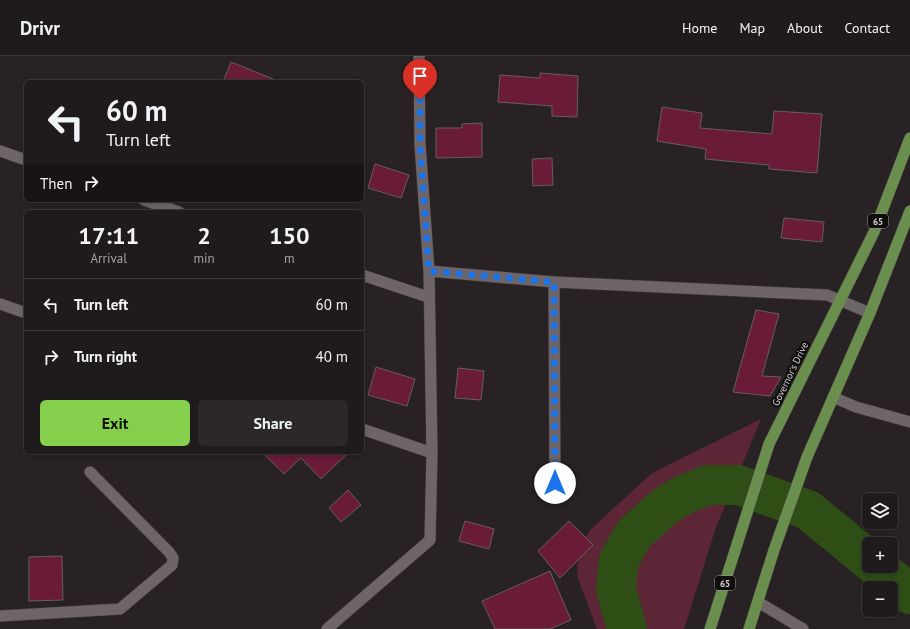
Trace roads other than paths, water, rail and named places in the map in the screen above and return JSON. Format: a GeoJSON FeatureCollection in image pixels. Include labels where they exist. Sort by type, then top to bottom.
{"type":"FeatureCollection","features":[{"type":"Feature","properties":{"kind":"highway","name":"Governor's Drive"},"geometry":{"type":"LineString","coordinates":[[710,629],[769,444],[874,232],[910,138]]}},
{"type":"Feature","properties":{"kind":"highway","name":"65"},"geometry":{"type":"LineString","coordinates":[[749,629],[774,550],[807,458],[870,313],[910,211]]}},
{"type":"Feature","properties":{"kind":"street"},"geometry":{"type":"LineString","coordinates":[[327,629],[430,540],[432,453],[428,297],[429,271],[420,144],[420,56]]}},
{"type":"Feature","properties":{"kind":"street"},"geometry":{"type":"LineString","coordinates":[[0,151],[24,159]]}},
{"type":"Feature","properties":{"kind":"street"},"geometry":{"type":"LineString","coordinates":[[150,202],[173,210]]}},
{"type":"Feature","properties":{"kind":"street"},"geometry":{"type":"LineString","coordinates":[[429,271],[554,282],[827,295],[870,313]]}},
{"type":"Feature","properties":{"kind":"street"},"geometry":{"type":"LineString","coordinates":[[364,276],[428,297]]}},
{"type":"Feature","properties":{"kind":"street"},"geometry":{"type":"LineString","coordinates":[[554,282],[555,483]]}},
{"type":"Feature","properties":{"kind":"street"},"geometry":{"type":"LineString","coordinates":[[0,304],[24,312]]}},
{"type":"Feature","properties":{"kind":"street"},"geometry":{"type":"LineString","coordinates":[[833,397],[856,407],[910,422]]}},
{"type":"Feature","properties":{"kind":"street"},"geometry":{"type":"LineString","coordinates":[[364,430],[432,453]]}},
{"type":"Feature","properties":{"kind":"street"},"geometry":{"type":"LineString","coordinates":[[0,616],[120,609],[172,565],[172,558],[169,552],[90,472]]}},
{"type":"Feature","properties":{"kind":"street"},"geometry":{"type":"LineString","coordinates":[[758,602],[803,629]]}},
{"type":"Feature","properties":{"kind":"waterway"},"geometry":{"type":"LineString","coordinates":[[627,629],[616,589],[619,560],[634,534],[665,506],[685,494],[708,485],[738,485],[808,510],[862,554]]}},
{"type":"Feature","properties":{"kind":"waterway"},"geometry":{"type":"LineString","coordinates":[[884,573],[910,594]]}}]}
